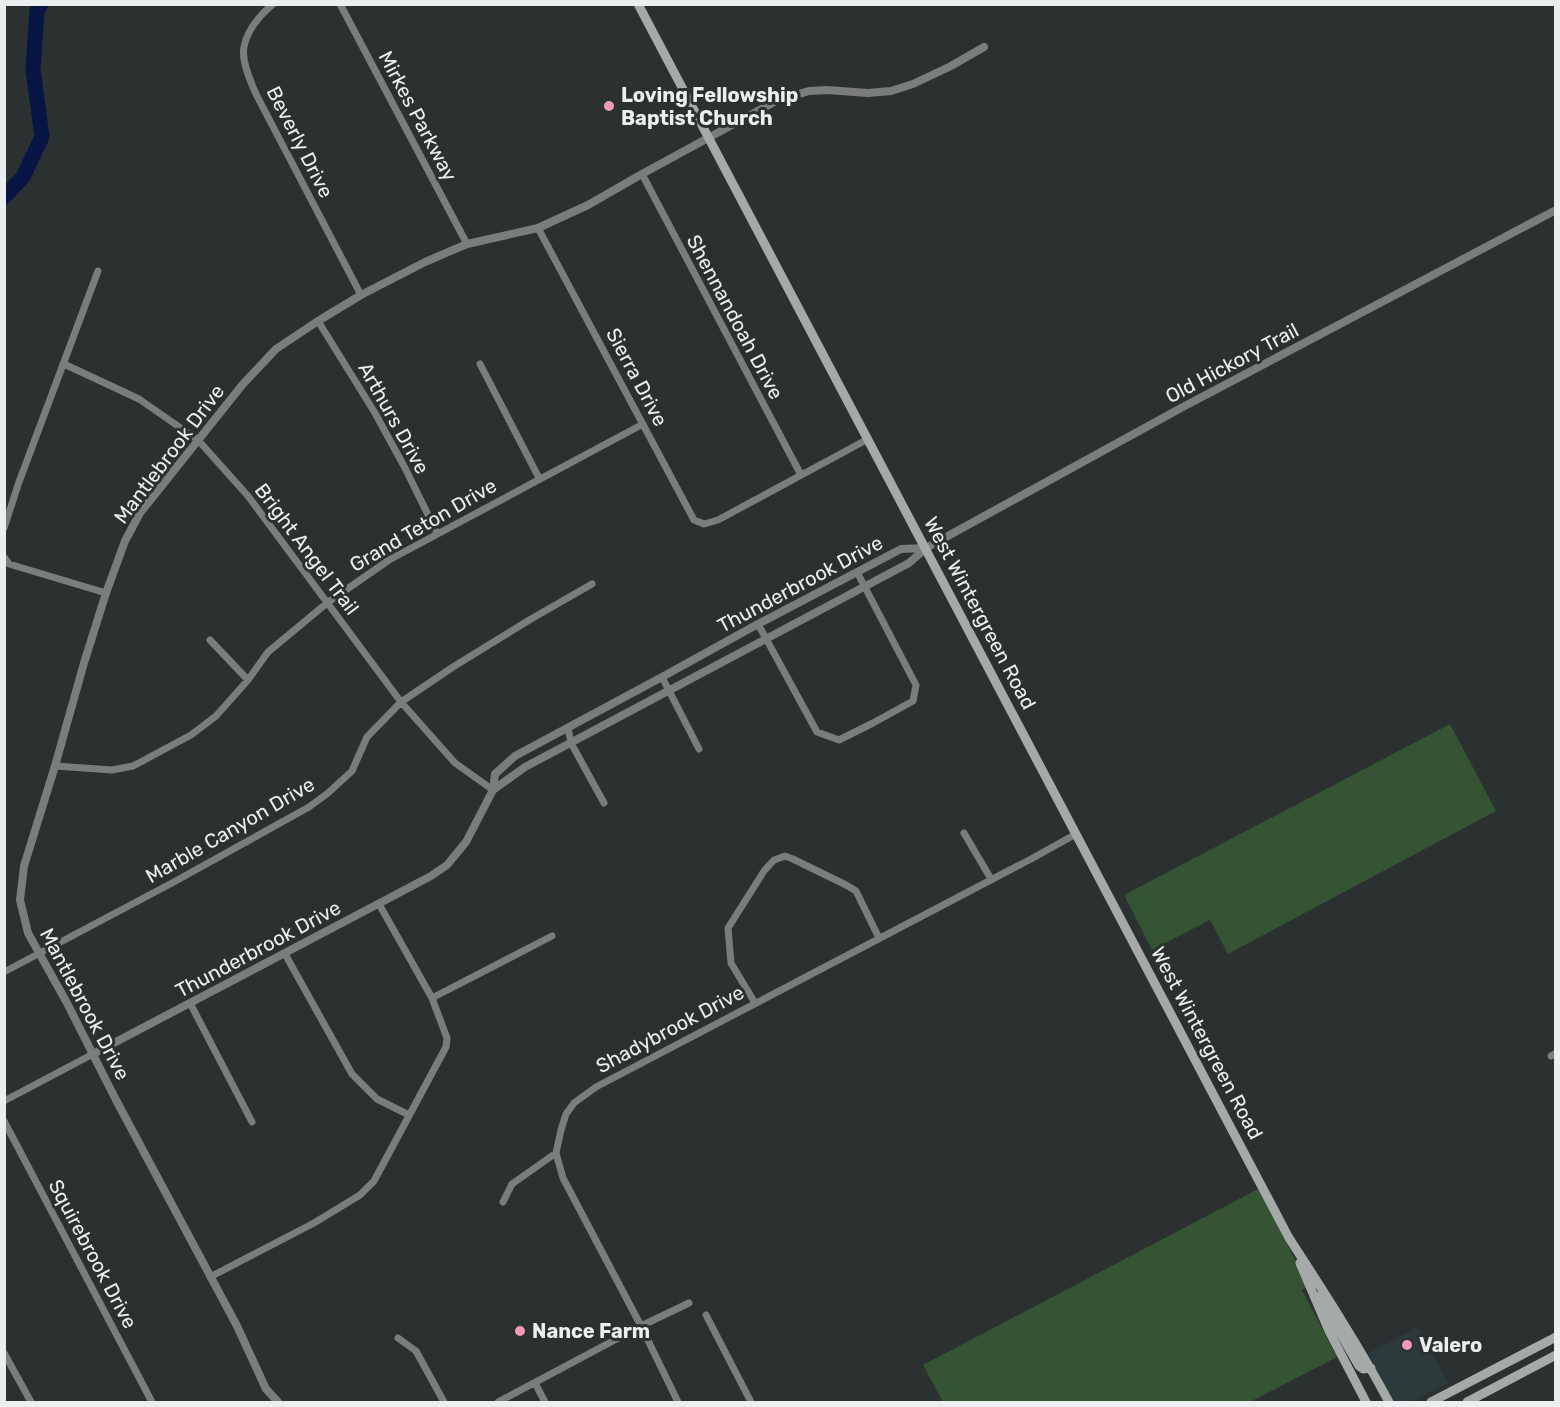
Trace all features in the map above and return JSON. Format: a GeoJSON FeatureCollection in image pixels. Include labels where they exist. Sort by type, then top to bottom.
{"type":"FeatureCollection","features":[{"type":"Feature","properties":{"kind":"main road","name":"West Wintergreen Road"},"geometry":{"type":"LineString","coordinates":[[638,4],[1289,1238],[1371,1368],[1389,1402]]}},
{"type":"Feature","properties":{"kind":"main road","name":"West Wintergreen Road"},"geometry":{"type":"LineString","coordinates":[[1289,1238],[1329,1331],[1366,1402]]}},
{"type":"Feature","properties":{"kind":"main road"},"geometry":{"type":"LineString","coordinates":[[1302,1269],[1359,1366],[1363,1369],[1371,1368]]}},
{"type":"Feature","properties":{"kind":"main road"},"geometry":{"type":"LineString","coordinates":[[1431,1402],[1556,1337]]}},
{"type":"Feature","properties":{"kind":"main road"},"geometry":{"type":"LineString","coordinates":[[1467,1402],[1556,1355]]}},
{"type":"Feature","properties":{"kind":"street","name":"Beverly Drive"},"geometry":{"type":"LineString","coordinates":[[273,4],[261,14],[243,48],[246,69],[257,96],[361,295]]}},
{"type":"Feature","properties":{"kind":"street","name":"Mirkes Parkway"},"geometry":{"type":"LineString","coordinates":[[340,4],[467,244]]}},
{"type":"Feature","properties":{"kind":"street","name":"Mantlebrook Drive"},"geometry":{"type":"LineString","coordinates":[[278,1402],[266,1389],[237,1326],[28,933],[20,900],[24,866],[56,766],[84,663],[124,541],[140,513],[243,384],[276,350],[361,295],[425,262],[467,244],[538,228],[588,205],[776,101],[809,91],[868,93],[891,91],[913,84],[984,47]]}},
{"type":"Feature","properties":{"kind":"street","name":"Shennandoah Drive"},"geometry":{"type":"LineString","coordinates":[[642,174],[801,475]]}},
{"type":"Feature","properties":{"kind":"street","name":"Old Hickory Trail"},"geometry":{"type":"LineString","coordinates":[[926,548],[1181,408],[1556,210]]}},
{"type":"Feature","properties":{"kind":"street","name":"Sierra Drive"},"geometry":{"type":"LineString","coordinates":[[538,228],[694,520],[704,524],[718,520],[801,475]]}},
{"type":"Feature","properties":{"kind":"street"},"geometry":{"type":"LineString","coordinates":[[4,528],[98,271]]}},
{"type":"Feature","properties":{"kind":"street","name":"Arthurs Drive"},"geometry":{"type":"LineString","coordinates":[[318,321],[385,432],[437,534]]}},
{"type":"Feature","properties":{"kind":"street"},"geometry":{"type":"LineString","coordinates":[[480,363],[539,478]]}},
{"type":"Feature","properties":{"kind":"street","name":"Bright Angel Trail"},"geometry":{"type":"LineString","coordinates":[[64,364],[139,399],[198,440],[248,496],[401,702],[455,763],[493,790]]}},
{"type":"Feature","properties":{"kind":"street","name":"Grand Teton Drive"},"geometry":{"type":"LineString","coordinates":[[56,766],[112,770],[133,766],[191,735],[216,716],[248,680],[268,652],[327,603],[389,560],[643,424]]}},
{"type":"Feature","properties":{"kind":"street"},"geometry":{"type":"LineString","coordinates":[[801,475],[868,439]]}},
{"type":"Feature","properties":{"kind":"street","name":"Thunderbrook Drive"},"geometry":{"type":"LineString","coordinates":[[4,1101],[431,876],[447,865],[466,842],[493,790],[495,774],[515,756],[901,549],[926,548]]}},
{"type":"Feature","properties":{"kind":"street","name":"Thunderbrook Drive"},"geometry":{"type":"LineString","coordinates":[[493,790],[525,767],[909,563],[926,548]]}},
{"type":"Feature","properties":{"kind":"street"},"geometry":{"type":"LineString","coordinates":[[4,557],[9,564],[106,593]]}},
{"type":"Feature","properties":{"kind":"street"},"geometry":{"type":"LineString","coordinates":[[758,624],[817,732],[838,740],[873,723],[913,701],[916,685],[857,572]]}},
{"type":"Feature","properties":{"kind":"street","name":"Marble Canyon Drive"},"geometry":{"type":"LineString","coordinates":[[4,972],[172,884],[309,807],[352,771],[367,737],[401,702],[453,667],[592,584]]}},
{"type":"Feature","properties":{"kind":"street"},"geometry":{"type":"LineString","coordinates":[[210,640],[248,680]]}},
{"type":"Feature","properties":{"kind":"street"},"geometry":{"type":"LineString","coordinates":[[662,677],[699,749]]}},
{"type":"Feature","properties":{"kind":"street"},"geometry":{"type":"LineString","coordinates":[[567,728],[571,743],[604,803]]}},
{"type":"Feature","properties":{"kind":"street"},"geometry":{"type":"LineString","coordinates":[[964,833],[991,879]]}},
{"type":"Feature","properties":{"kind":"street","name":"Shadybrook Drive"},"geometry":{"type":"LineString","coordinates":[[556,1153],[566,1114],[574,1103],[596,1087],[1076,834]]}},
{"type":"Feature","properties":{"kind":"street"},"geometry":{"type":"LineString","coordinates":[[754,1003],[731,963],[728,928],[764,871],[774,860],[784,856],[793,859],[856,891],[879,938]]}},
{"type":"Feature","properties":{"kind":"street"},"geometry":{"type":"LineString","coordinates":[[210,1276],[314,1223],[360,1195],[374,1181],[446,1047],[447,1038],[432,998],[379,904]]}},
{"type":"Feature","properties":{"kind":"street"},"geometry":{"type":"LineString","coordinates":[[432,998],[552,936]]}},
{"type":"Feature","properties":{"kind":"street"},"geometry":{"type":"LineString","coordinates":[[285,954],[352,1074],[377,1099],[409,1115]]}},
{"type":"Feature","properties":{"kind":"street"},"geometry":{"type":"LineString","coordinates":[[190,1003],[252,1122]]}},
{"type":"Feature","properties":{"kind":"street","name":"Squirebrook Drive"},"geometry":{"type":"LineString","coordinates":[[4,1121],[152,1402]]}},
{"type":"Feature","properties":{"kind":"street"},"geometry":{"type":"LineString","coordinates":[[503,1202],[512,1184],[556,1153],[563,1178],[678,1402]]}},
{"type":"Feature","properties":{"kind":"street"},"geometry":{"type":"LineString","coordinates":[[498,1402],[688,1303]]}},
{"type":"Feature","properties":{"kind":"street"},"geometry":{"type":"LineString","coordinates":[[705,1315],[751,1402]]}},
{"type":"Feature","properties":{"kind":"street"},"geometry":{"type":"LineString","coordinates":[[398,1338],[416,1351],[444,1402]]}},
{"type":"Feature","properties":{"kind":"street"},"geometry":{"type":"LineString","coordinates":[[4,1353],[31,1402]]}},
{"type":"Feature","properties":{"kind":"street"},"geometry":{"type":"LineString","coordinates":[[535,1383],[545,1402]]}},
{"type":"Feature","properties":{"kind":"shaded area"},"geometry":{"type":"Polygon","coordinates":[[[1418,1327],[1448,1383],[1411,1402],[1394,1402],[1368,1353],[1418,1327]]]}},
{"type":"Feature","properties":{"kind":"green space"},"geometry":{"type":"Polygon","coordinates":[[[1450,724],[1496,811],[1228,954],[1210,920],[1152,950],[1124,895],[1450,724]]]}},
{"type":"Feature","properties":{"kind":"green space"},"geometry":{"type":"Polygon","coordinates":[[[1258,1189],[1309,1286],[1302,1290],[1337,1357],[1250,1402],[943,1402],[923,1365],[1258,1189]]]}},
{"type":"Feature","properties":{"kind":"waterway"},"geometry":{"type":"LineString","coordinates":[[4,197],[23,177],[42,137],[33,69],[37,11],[41,4]]}},
{"type":"Feature","properties":{"kind":"place","name":"Loving Fellowship Baptist Church"},"geometry":{"type":"Point","coordinates":[609,106]}},
{"type":"Feature","properties":{"kind":"place","name":"Nance Farm"},"geometry":{"type":"Point","coordinates":[520,1331]}},
{"type":"Feature","properties":{"kind":"place","name":"Valero"},"geometry":{"type":"Point","coordinates":[1407,1345]}}]}
